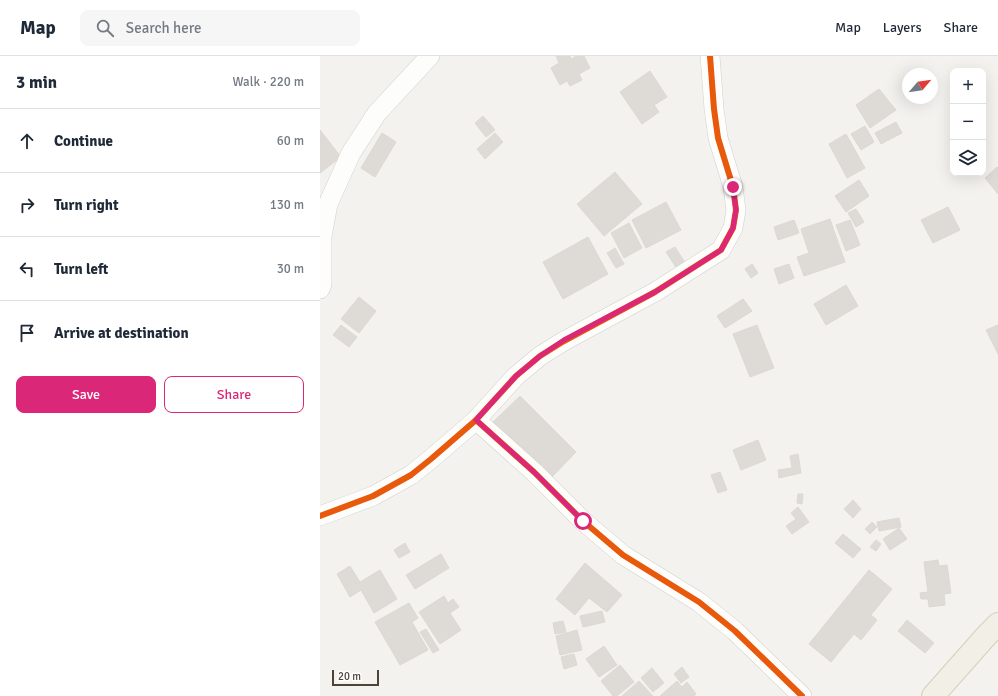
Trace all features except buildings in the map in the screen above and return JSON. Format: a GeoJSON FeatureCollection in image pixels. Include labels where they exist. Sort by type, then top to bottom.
{"type":"FeatureCollection","features":[{"type":"Feature","properties":{"kind":"main road"},"geometry":{"type":"LineString","coordinates":[[933,696],[994,634]]}},
{"type":"Feature","properties":{"kind":"street"},"geometry":{"type":"LineString","coordinates":[[320,289],[322,284],[322,236],[328,204],[351,153],[377,113],[430,56]]}},
{"type":"Feature","properties":{"kind":"street"},"geometry":{"type":"LineString","coordinates":[[320,516],[373,496],[411,474],[431,460],[476,420],[516,376],[540,356],[564,340],[655,292],[721,250],[733,228],[736,210],[733,187],[718,138],[710,56]]}},
{"type":"Feature","properties":{"kind":"street"},"geometry":{"type":"LineString","coordinates":[[476,420],[534,472],[583,521],[623,555],[699,602],[735,631],[802,696]]}},
{"type":"Feature","properties":{"kind":"cycle path"},"geometry":{"type":"LineString","coordinates":[[320,516],[373,496],[411,475],[476,420],[516,376],[540,356],[564,341],[655,292],[721,250],[733,228],[736,210],[733,187],[718,138],[710,56]]}},
{"type":"Feature","properties":{"kind":"cycle path"},"geometry":{"type":"LineString","coordinates":[[476,420],[534,472],[583,521],[623,555],[699,602],[735,631],[802,696]]}},
{"type":"Feature","properties":{"kind":"route"},"geometry":{"type":"LineString","coordinates":[[583,521],[534,472],[476,420],[516,376],[540,356],[564,340],[655,292],[721,250],[733,228],[736,210],[733,187]]}}]}
